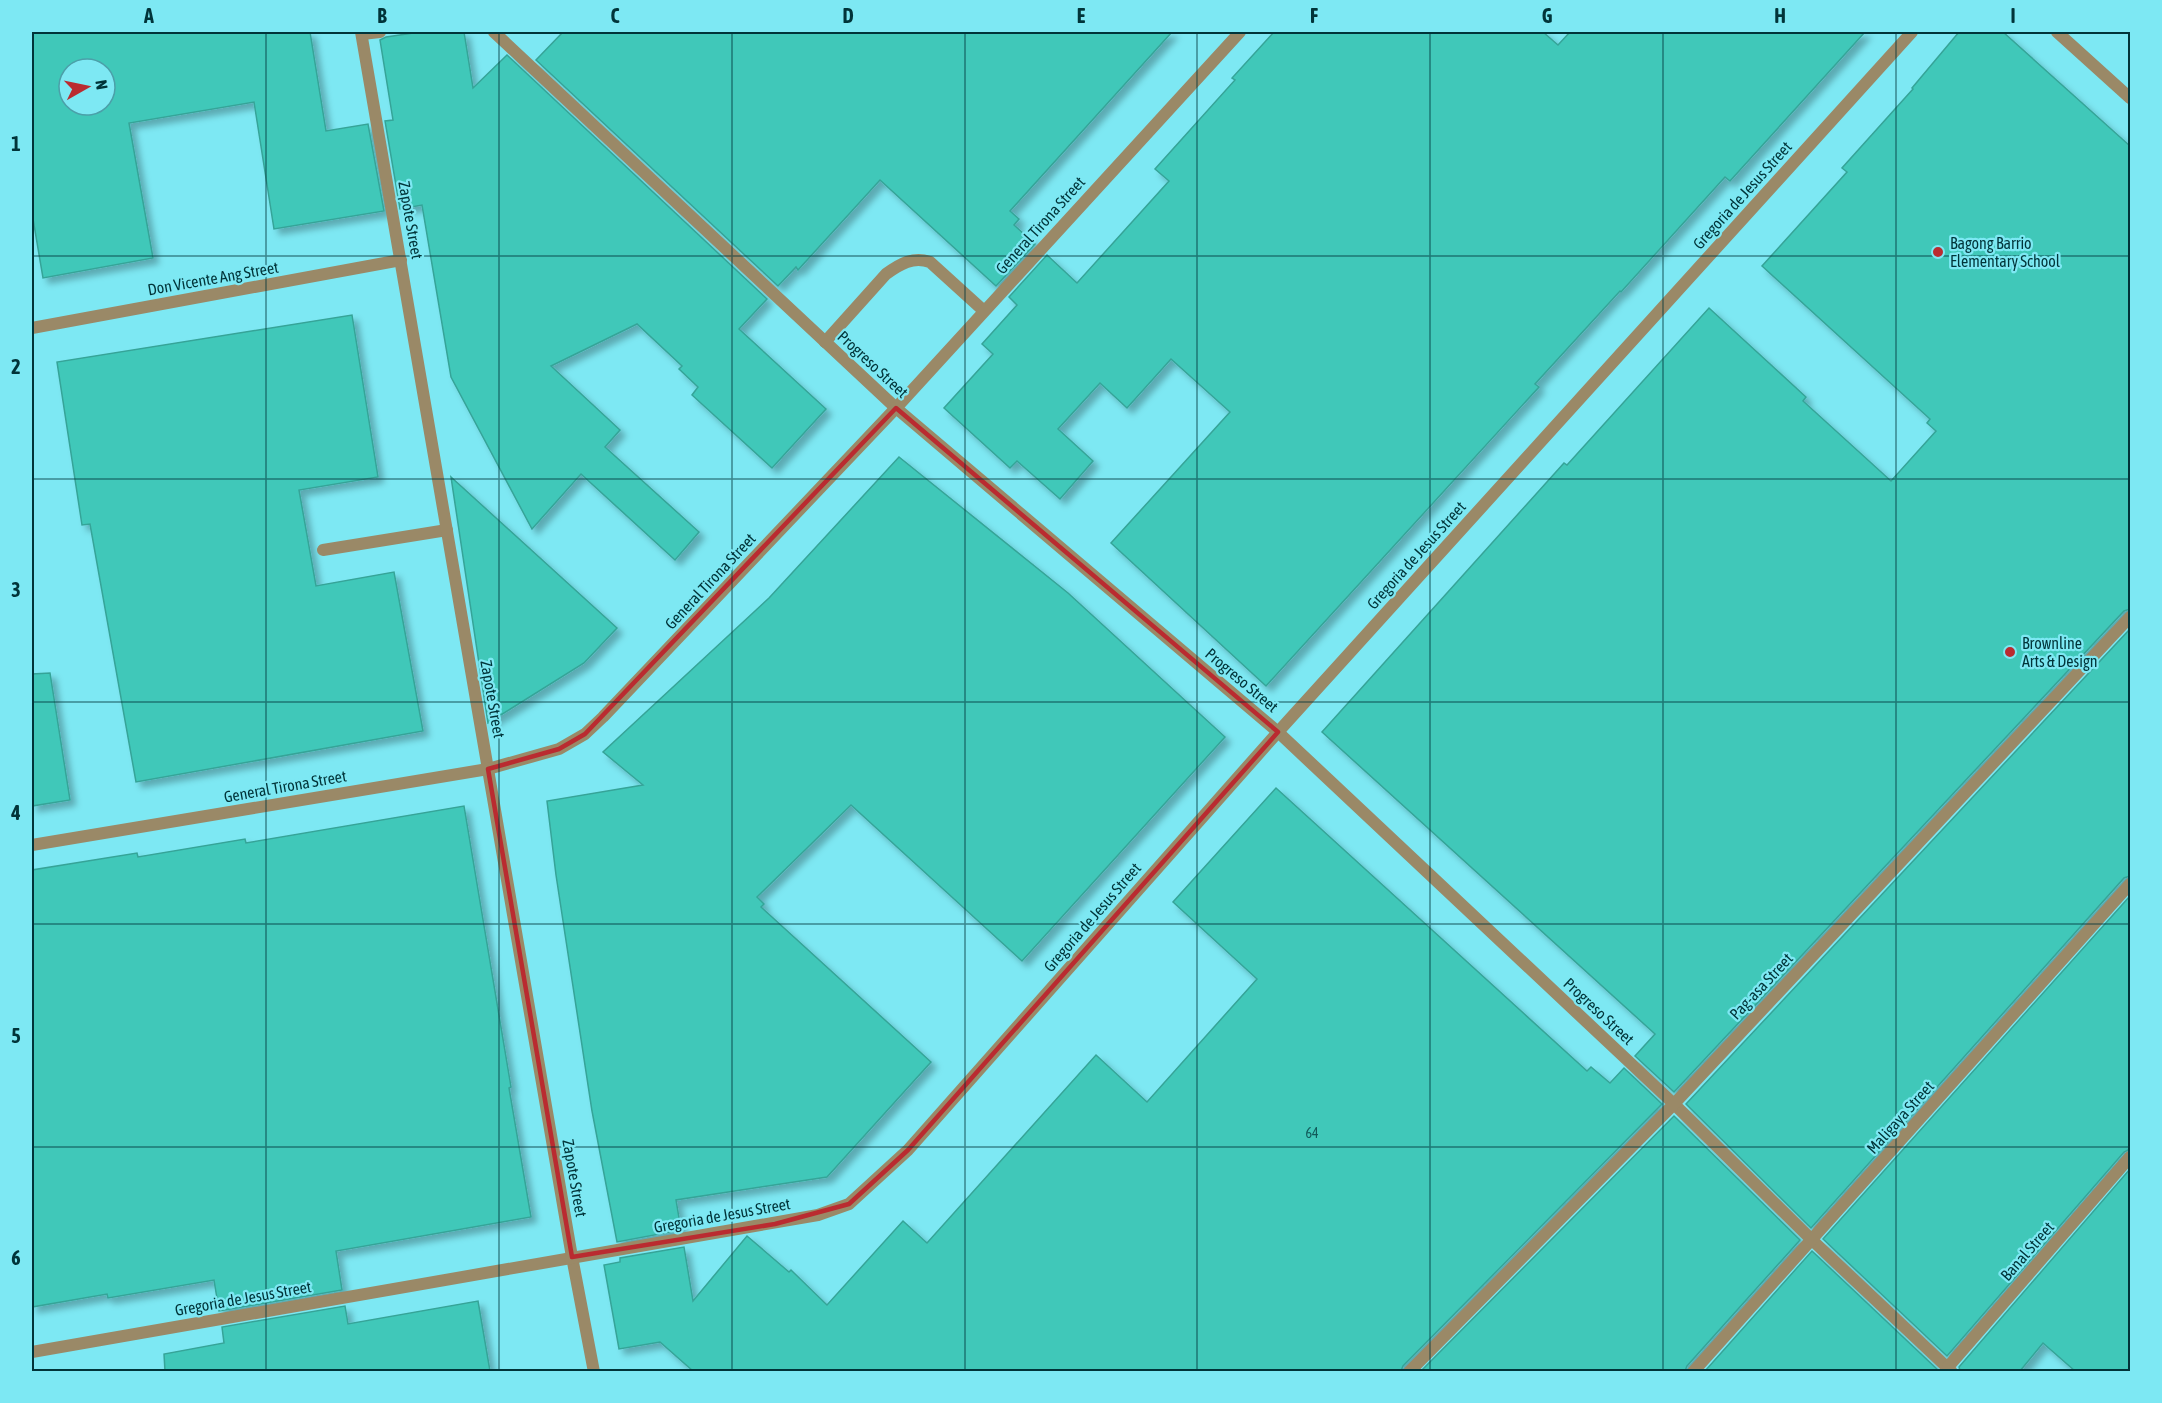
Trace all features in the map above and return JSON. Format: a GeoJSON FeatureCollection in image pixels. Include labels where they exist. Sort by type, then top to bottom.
{"type":"FeatureCollection","features":[{"type":"Feature","properties":{"kind":"street"},"geometry":{"type":"LineString","coordinates":[[362,33],[380,32]]}},
{"type":"Feature","properties":{"kind":"street","name":"Progreso Street"},"geometry":{"type":"LineString","coordinates":[[494,32],[896,408],[1278,732],[1674,1104],[1812,1240],[1950,1369]]}},
{"type":"Feature","properties":{"kind":"street","name":"General Tirona Street"},"geometry":{"type":"LineString","coordinates":[[32,845],[488,769],[559,749],[585,735],[896,408],[1240,32]]}},
{"type":"Feature","properties":{"kind":"street","name":"Gregoria de Jesus Street"},"geometry":{"type":"LineString","coordinates":[[32,1352],[572,1257],[775,1224],[818,1215],[849,1204],[908,1150],[1278,732],[1912,32]]}},
{"type":"Feature","properties":{"kind":"street"},"geometry":{"type":"LineString","coordinates":[[2057,32],[2130,98]]}},
{"type":"Feature","properties":{"kind":"street","name":"Zapote Street"},"geometry":{"type":"LineString","coordinates":[[362,33],[572,1257],[594,1371]]}},
{"type":"Feature","properties":{"kind":"street"},"geometry":{"type":"LineString","coordinates":[[825,342],[886,274],[910,260],[922,259],[930,262],[984,311]]}},
{"type":"Feature","properties":{"kind":"street","name":"Don Vicente Ang Street"},"geometry":{"type":"LineString","coordinates":[[32,328],[401,260]]}},
{"type":"Feature","properties":{"kind":"street"},"geometry":{"type":"LineString","coordinates":[[323,550],[447,530]]}},
{"type":"Feature","properties":{"kind":"street","name":"Pag-asa Street"},"geometry":{"type":"LineString","coordinates":[[1409,1371],[1674,1104],[2130,617]]}},
{"type":"Feature","properties":{"kind":"street","name":"Maligaya Street"},"geometry":{"type":"LineString","coordinates":[[1693,1371],[2130,884]]}},
{"type":"Feature","properties":{"kind":"street","name":"Banal Street"},"geometry":{"type":"LineString","coordinates":[[1950,1369],[2130,1157]]}},
{"type":"Feature","properties":{"kind":"highlighted area"},"geometry":{"type":"Polygon","coordinates":[[[896,408],[1278,732],[908,1150],[849,1204],[775,1224],[572,1257],[488,769],[559,749],[585,734],[896,408]]]}},
{"type":"Feature","properties":{"kind":"building"},"geometry":{"type":"Polygon","coordinates":[[[32,32],[310,32],[326,131],[368,124],[384,211],[274,229],[254,102],[129,123],[153,258],[43,278],[32,213],[32,32]]]}},
{"type":"Feature","properties":{"kind":"building"},"geometry":{"type":"Polygon","coordinates":[[[420,32],[464,32],[473,88],[507,55],[767,299],[739,329],[826,409],[772,468],[692,395],[698,387],[679,369],[682,366],[637,324],[551,366],[620,430],[605,447],[699,532],[675,560],[581,474],[532,529],[451,377],[422,205],[400,209],[385,121],[393,120],[380,40],[420,32]]]}},
{"type":"Feature","properties":{"kind":"building"},"geometry":{"type":"Polygon","coordinates":[[[563,32],[1172,32],[1010,211],[1019,219],[1014,225],[1035,244],[996,286],[880,180],[798,270],[796,267],[778,286],[536,60],[563,32]]]}},
{"type":"Feature","properties":{"kind":"building"},"geometry":{"type":"Polygon","coordinates":[[[1274,32],[1543,32],[1558,45],[1570,32],[1865,32],[1730,181],[1725,177],[1620,291],[1535,384],[1539,387],[1266,686],[1111,543],[1230,412],[1171,359],[1127,408],[1100,383],[1058,429],[1093,461],[1060,499],[1017,461],[1010,468],[944,408],[993,354],[982,344],[1017,305],[1009,297],[1047,255],[1077,283],[1169,181],[1155,169],[1235,80],[1232,78],[1274,32]]]}},
{"type":"Feature","properties":{"kind":"building"},"geometry":{"type":"Polygon","coordinates":[[[1959,32],[2003,32],[2130,146],[2130,609],[2124,611],[1674,1092],[1635,1056],[1655,1034],[1322,732],[1564,463],[1567,465],[1709,308],[1806,397],[1803,401],[1891,481],[1936,431],[1927,423],[1930,419],[1762,266],[1847,172],[1842,168],[1913,89],[1959,32]]]}},
{"type":"Feature","properties":{"kind":"building"},"geometry":{"type":"Polygon","coordinates":[[[352,315],[378,477],[299,490],[316,586],[394,572],[423,731],[136,782],[90,524],[82,525],[57,362],[352,315]]]}},
{"type":"Feature","properties":{"kind":"building"},"geometry":{"type":"Polygon","coordinates":[[[899,457],[1068,593],[1225,737],[1022,961],[851,805],[757,897],[764,904],[761,907],[931,1062],[827,1177],[676,1200],[681,1230],[617,1242],[592,1111],[547,801],[643,785],[603,752],[769,598],[899,457]]]}},
{"type":"Feature","properties":{"kind":"building"},"geometry":{"type":"Polygon","coordinates":[[[451,477],[617,628],[584,663],[488,723],[451,477]]]}},
{"type":"Feature","properties":{"kind":"building"},"geometry":{"type":"Polygon","coordinates":[[[2130,629],[2130,876],[2124,878],[1811,1228],[1686,1104],[2130,629]]]}},
{"type":"Feature","properties":{"kind":"building"},"geometry":{"type":"Polygon","coordinates":[[[50,673],[70,800],[32,806],[32,674],[50,673]]]}},
{"type":"Feature","properties":{"kind":"building"},"geometry":{"type":"Polygon","coordinates":[[[1276,788],[1587,1071],[1591,1067],[1610,1083],[1624,1068],[1662,1104],[1403,1366],[1401,1371],[693,1371],[660,1342],[619,1349],[604,1265],[620,1262],[620,1258],[684,1247],[693,1301],[747,1236],[789,1272],[791,1270],[827,1305],[903,1221],[927,1243],[1096,1055],[1147,1102],[1257,979],[1173,902],[1276,788]]]}},
{"type":"Feature","properties":{"kind":"building"},"geometry":{"type":"Polygon","coordinates":[[[464,806],[531,1217],[336,1251],[342,1290],[219,1311],[214,1280],[108,1298],[107,1294],[32,1307],[32,870],[137,853],[138,857],[245,839],[246,843],[464,806]]]}},
{"type":"Feature","properties":{"kind":"building"},"geometry":{"type":"Polygon","coordinates":[[[2130,896],[2130,1149],[2124,1152],[1947,1356],[1823,1239],[2130,896]]]}},
{"type":"Feature","properties":{"kind":"building"},"geometry":{"type":"Polygon","coordinates":[[[1674,1116],[1800,1240],[1685,1371],[1421,1371],[1674,1116]]]}},
{"type":"Feature","properties":{"kind":"building"},"geometry":{"type":"Polygon","coordinates":[[[2130,1169],[2130,1371],[2075,1371],[2043,1343],[2020,1371],[1960,1371],[1959,1367],[2130,1169]]]}},
{"type":"Feature","properties":{"kind":"building"},"geometry":{"type":"Polygon","coordinates":[[[1812,1251],[1939,1371],[1705,1371],[1812,1251]]]}},
{"type":"Feature","properties":{"kind":"building"},"geometry":{"type":"Polygon","coordinates":[[[478,1301],[490,1371],[165,1371],[164,1354],[224,1343],[222,1327],[345,1306],[348,1324],[478,1301]]]}},
{"type":"Feature","properties":{"kind":"place","name":"Bagong Barrio Elementary School"},"geometry":{"type":"Point","coordinates":[1938,252]}},
{"type":"Feature","properties":{"kind":"place","name":"Brownline Arts & Design"},"geometry":{"type":"Point","coordinates":[2010,652]}}]}
